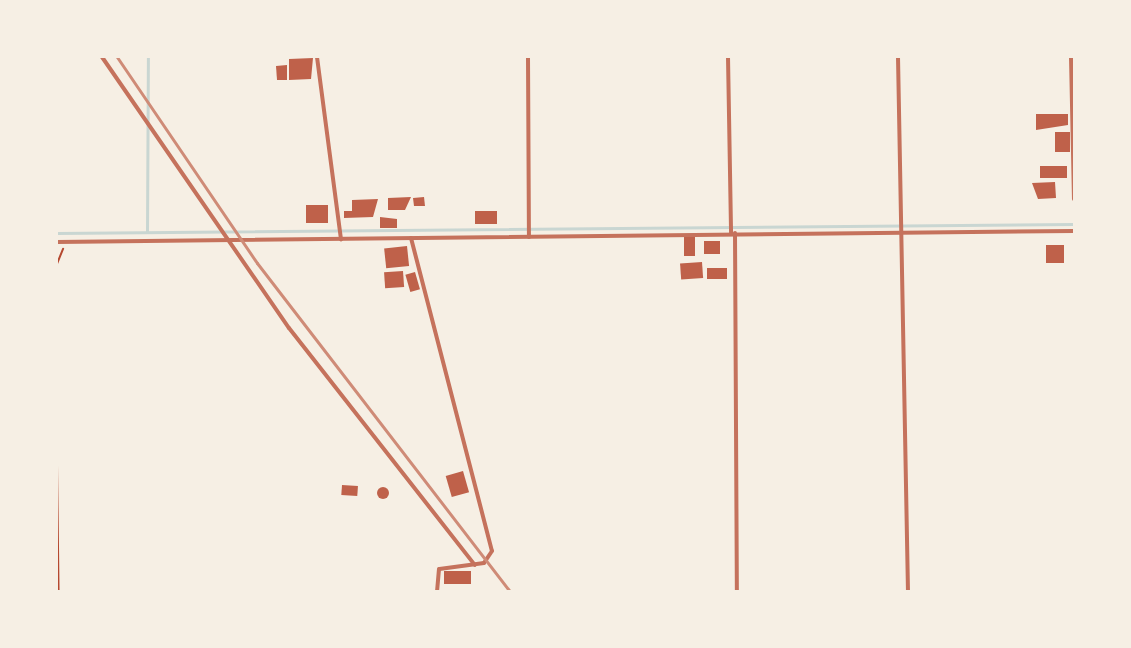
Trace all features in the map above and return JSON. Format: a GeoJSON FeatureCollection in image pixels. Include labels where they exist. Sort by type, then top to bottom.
{"type":"FeatureCollection","features":[{"type":"Feature","properties":{"kind":"street"},"geometry":{"type":"LineString","coordinates":[[102,57],[142,119],[226,239],[370,436],[475,565]]}},
{"type":"Feature","properties":{"kind":"street"},"geometry":{"type":"LineString","coordinates":[[317,57],[341,237]]}},
{"type":"Feature","properties":{"kind":"street"},"geometry":{"type":"LineString","coordinates":[[528,57],[529,235]]}},
{"type":"Feature","properties":{"kind":"street"},"geometry":{"type":"LineString","coordinates":[[728,57],[737,591]]}},
{"type":"Feature","properties":{"kind":"street"},"geometry":{"type":"LineString","coordinates":[[898,57],[908,591]]}},
{"type":"Feature","properties":{"kind":"street"},"geometry":{"type":"LineString","coordinates":[[1071,57],[1074,199]]}},
{"type":"Feature","properties":{"kind":"street"},"geometry":{"type":"LineString","coordinates":[[57,242],[341,237],[1074,231]]}},
{"type":"Feature","properties":{"kind":"street"},"geometry":{"type":"LineString","coordinates":[[411,238],[492,551],[484,563],[439,569],[437,591]]}},
{"type":"Feature","properties":{"kind":"path"},"geometry":{"type":"LineString","coordinates":[[57,385],[57,264],[65,242]]}},
{"type":"Feature","properties":{"kind":"path"},"geometry":{"type":"LineString","coordinates":[[57,424],[59,591]]}},
{"type":"Feature","properties":{"kind":"building"},"geometry":{"type":"Polygon","coordinates":[[[313,58],[311,79],[289,80],[289,59],[313,58]]]}},
{"type":"Feature","properties":{"kind":"building"},"geometry":{"type":"Polygon","coordinates":[[[287,65],[287,80],[277,80],[276,66],[287,65]]]}},
{"type":"Feature","properties":{"kind":"building"},"geometry":{"type":"Polygon","coordinates":[[[1036,114],[1068,114],[1068,125],[1036,130],[1036,114]]]}},
{"type":"Feature","properties":{"kind":"building"},"geometry":{"type":"Polygon","coordinates":[[[1055,132],[1070,132],[1070,152],[1055,152],[1055,132]]]}},
{"type":"Feature","properties":{"kind":"building"},"geometry":{"type":"Polygon","coordinates":[[[1040,166],[1067,166],[1067,178],[1040,178],[1040,166]]]}},
{"type":"Feature","properties":{"kind":"building"},"geometry":{"type":"Polygon","coordinates":[[[1055,182],[1056,198],[1038,199],[1032,183],[1055,182]]]}},
{"type":"Feature","properties":{"kind":"building"},"geometry":{"type":"Polygon","coordinates":[[[411,197],[405,210],[388,210],[388,198],[411,197]]]}},
{"type":"Feature","properties":{"kind":"building"},"geometry":{"type":"Polygon","coordinates":[[[424,197],[425,206],[414,206],[413,198],[424,197]]]}},
{"type":"Feature","properties":{"kind":"building"},"geometry":{"type":"Polygon","coordinates":[[[378,199],[373,217],[344,218],[344,211],[352,211],[352,200],[378,199]]]}},
{"type":"Feature","properties":{"kind":"building"},"geometry":{"type":"Polygon","coordinates":[[[306,205],[328,205],[328,223],[306,223],[306,205]]]}},
{"type":"Feature","properties":{"kind":"building"},"geometry":{"type":"Polygon","coordinates":[[[475,211],[497,211],[497,224],[475,224],[475,211]]]}},
{"type":"Feature","properties":{"kind":"building"},"geometry":{"type":"Polygon","coordinates":[[[380,217],[397,219],[397,228],[380,228],[380,217]]]}},
{"type":"Feature","properties":{"kind":"building"},"geometry":{"type":"Polygon","coordinates":[[[684,237],[695,237],[695,256],[684,256],[684,237]]]}},
{"type":"Feature","properties":{"kind":"building"},"geometry":{"type":"Polygon","coordinates":[[[704,241],[720,241],[720,254],[704,254],[704,241]]]}},
{"type":"Feature","properties":{"kind":"building"},"geometry":{"type":"Polygon","coordinates":[[[1046,245],[1064,245],[1064,263],[1046,263],[1046,245]]]}},
{"type":"Feature","properties":{"kind":"building"},"geometry":{"type":"Polygon","coordinates":[[[407,246],[409,266],[386,268],[384,248],[407,246]]]}},
{"type":"Feature","properties":{"kind":"building"},"geometry":{"type":"Polygon","coordinates":[[[702,262],[703,278],[681,279],[680,264],[702,262]]]}},
{"type":"Feature","properties":{"kind":"building"},"geometry":{"type":"Polygon","coordinates":[[[707,268],[727,268],[727,279],[707,279],[707,268]]]}},
{"type":"Feature","properties":{"kind":"building"},"geometry":{"type":"Polygon","coordinates":[[[403,271],[404,287],[385,288],[384,272],[403,271]]]}},
{"type":"Feature","properties":{"kind":"building"},"geometry":{"type":"Polygon","coordinates":[[[415,272],[420,289],[410,292],[405,275],[415,272]]]}},
{"type":"Feature","properties":{"kind":"building"},"geometry":{"type":"Polygon","coordinates":[[[463,471],[469,492],[452,497],[446,476],[463,471]]]}},
{"type":"Feature","properties":{"kind":"building"},"geometry":{"type":"Polygon","coordinates":[[[342,485],[358,486],[357,496],[341,495],[342,485]]]}},
{"type":"Feature","properties":{"kind":"building"},"geometry":{"type":"Polygon","coordinates":[[[385,487],[388,488],[388,498],[381,499],[378,498],[377,491],[378,488],[385,487]]]}},
{"type":"Feature","properties":{"kind":"building"},"geometry":{"type":"Polygon","coordinates":[[[444,571],[471,571],[471,584],[444,584],[444,571]]]}},
{"type":"Feature","properties":{"kind":"waterway"},"geometry":{"type":"LineString","coordinates":[[147,232],[148,57]]}},
{"type":"Feature","properties":{"kind":"waterway"},"geometry":{"type":"LineString","coordinates":[[57,233],[1074,224]]}},
{"type":"Feature","properties":{"kind":"railway"},"geometry":{"type":"LineString","coordinates":[[117,57],[257,263],[510,591]]}}]}
